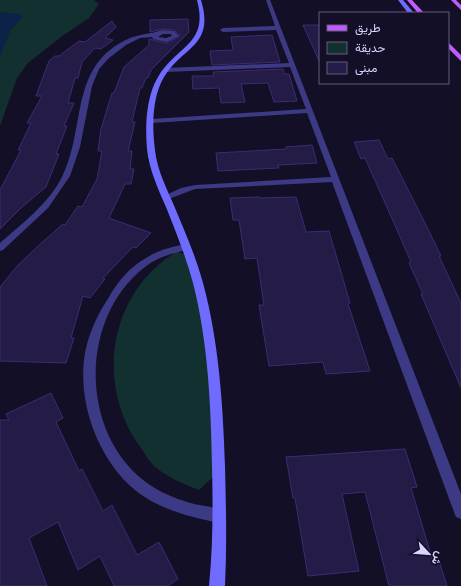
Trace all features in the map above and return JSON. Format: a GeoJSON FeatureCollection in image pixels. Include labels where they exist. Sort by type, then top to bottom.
{"type":"FeatureCollection","features":[{"type":"Feature","properties":{"kind":"main road"},"geometry":{"type":"LineString","coordinates":[[409,0],[420,12]]}},
{"type":"Feature","properties":{"kind":"main road"},"geometry":{"type":"LineString","coordinates":[[453,0],[461,8]]}},
{"type":"Feature","properties":{"kind":"main road"},"geometry":{"type":"LineString","coordinates":[[449,45],[461,59]]}},
{"type":"Feature","properties":{"kind":"street"},"geometry":{"type":"LineString","coordinates":[[200,0],[203,22],[199,35],[166,70],[155,90],[152,102],[153,163],[186,247],[197,282],[206,318],[215,377],[219,516],[217,586]]}},
{"type":"Feature","properties":{"kind":"street"},"geometry":{"type":"LineString","coordinates":[[268,0],[291,65],[461,512]]}},
{"type":"Feature","properties":{"kind":"street"},"geometry":{"type":"LineString","coordinates":[[400,0],[410,12]]}},
{"type":"Feature","properties":{"kind":"street"},"geometry":{"type":"LineString","coordinates":[[223,30],[278,28]]}},
{"type":"Feature","properties":{"kind":"street"},"geometry":{"type":"LineString","coordinates":[[0,248],[40,211],[54,195],[65,178],[72,162],[89,84],[96,68],[103,60],[129,40],[141,36],[155,35]]}},
{"type":"Feature","properties":{"kind":"street"},"geometry":{"type":"LineString","coordinates":[[166,70],[291,65]]}},
{"type":"Feature","properties":{"kind":"street"},"geometry":{"type":"LineString","coordinates":[[152,121],[309,111]]}},
{"type":"Feature","properties":{"kind":"street"},"geometry":{"type":"LineString","coordinates":[[166,197],[195,187],[334,179]]}},
{"type":"Feature","properties":{"kind":"street"},"geometry":{"type":"LineString","coordinates":[[186,247],[161,254],[149,261],[128,278],[112,300],[100,323],[90,355],[89,376],[91,398],[97,420],[106,443],[117,462],[132,479],[151,494],[174,505],[219,516]]}},
{"type":"Feature","properties":{"kind":"green space"},"geometry":{"type":"Polygon","coordinates":[[[0,0],[94,0],[99,4],[89,18],[61,37],[28,63],[17,78],[0,126],[0,0]]]}},
{"type":"Feature","properties":{"kind":"green space"},"geometry":{"type":"Polygon","coordinates":[[[176,252],[186,254],[198,291],[210,381],[215,475],[199,490],[164,474],[154,466],[138,444],[125,420],[117,393],[114,367],[116,340],[124,314],[136,290],[154,269],[176,252]]]}},
{"type":"Feature","properties":{"kind":"water"},"geometry":{"type":"Polygon","coordinates":[[[0,12],[19,14],[23,17],[10,31],[0,57],[0,12]]]}},
{"type":"Feature","properties":{"kind":"building"},"geometry":{"type":"Polygon","coordinates":[[[188,19],[189,32],[151,70],[142,88],[140,88],[132,122],[135,122],[128,151],[132,151],[130,169],[134,169],[131,184],[125,184],[109,218],[151,233],[136,248],[133,247],[103,278],[105,279],[90,298],[83,296],[71,338],[74,338],[66,363],[0,361],[0,287],[18,265],[63,224],[65,225],[78,206],[82,207],[97,179],[102,151],[98,151],[101,129],[112,93],[114,93],[124,67],[149,45],[149,39],[167,43],[180,36],[174,30],[162,29],[150,32],[150,20],[188,19]]]}},
{"type":"Feature","properties":{"kind":"building"},"geometry":{"type":"Polygon","coordinates":[[[112,21],[116,27],[105,38],[113,40],[101,49],[95,48],[82,62],[78,78],[75,78],[68,103],[74,103],[64,126],[67,126],[56,154],[59,154],[46,187],[21,208],[0,229],[0,190],[21,150],[18,150],[31,123],[27,123],[42,96],[36,96],[49,61],[55,56],[59,56],[79,41],[85,42],[112,21]]]}},
{"type":"Feature","properties":{"kind":"building"},"geometry":{"type":"Polygon","coordinates":[[[303,25],[319,25],[319,61],[303,25]]]}},
{"type":"Feature","properties":{"kind":"building"},"geometry":{"type":"Polygon","coordinates":[[[272,35],[280,62],[212,65],[210,51],[233,50],[231,37],[272,35]]]}},
{"type":"Feature","properties":{"kind":"building"},"geometry":{"type":"Polygon","coordinates":[[[283,69],[284,74],[289,74],[297,101],[274,102],[268,83],[241,84],[245,102],[221,103],[219,88],[193,89],[192,76],[214,76],[213,72],[283,69]]]}},
{"type":"Feature","properties":{"kind":"building"},"geometry":{"type":"Polygon","coordinates":[[[379,140],[388,159],[392,158],[426,225],[461,303],[461,388],[421,294],[423,294],[409,263],[411,262],[398,232],[365,158],[361,159],[354,142],[379,140]]]}},
{"type":"Feature","properties":{"kind":"building"},"geometry":{"type":"Polygon","coordinates":[[[312,145],[317,163],[278,165],[279,168],[218,171],[216,153],[286,149],[286,147],[312,145]]]}},
{"type":"Feature","properties":{"kind":"building"},"geometry":{"type":"Polygon","coordinates":[[[296,197],[306,232],[329,231],[350,303],[348,304],[370,371],[326,374],[323,362],[269,366],[259,305],[264,305],[257,258],[245,259],[239,220],[233,220],[230,198],[296,197]]]}},
{"type":"Feature","properties":{"kind":"building"},"geometry":{"type":"Polygon","coordinates":[[[51,393],[63,418],[56,422],[79,471],[82,469],[103,511],[112,505],[137,555],[159,542],[178,579],[168,586],[114,586],[100,556],[78,570],[58,522],[29,538],[47,586],[0,586],[0,420],[9,420],[6,414],[51,393]]]}},
{"type":"Feature","properties":{"kind":"building"},"geometry":{"type":"Polygon","coordinates":[[[405,449],[417,487],[411,488],[432,558],[438,557],[447,586],[389,586],[365,492],[342,494],[359,571],[308,576],[295,498],[293,498],[286,457],[405,449]]]}}]}
